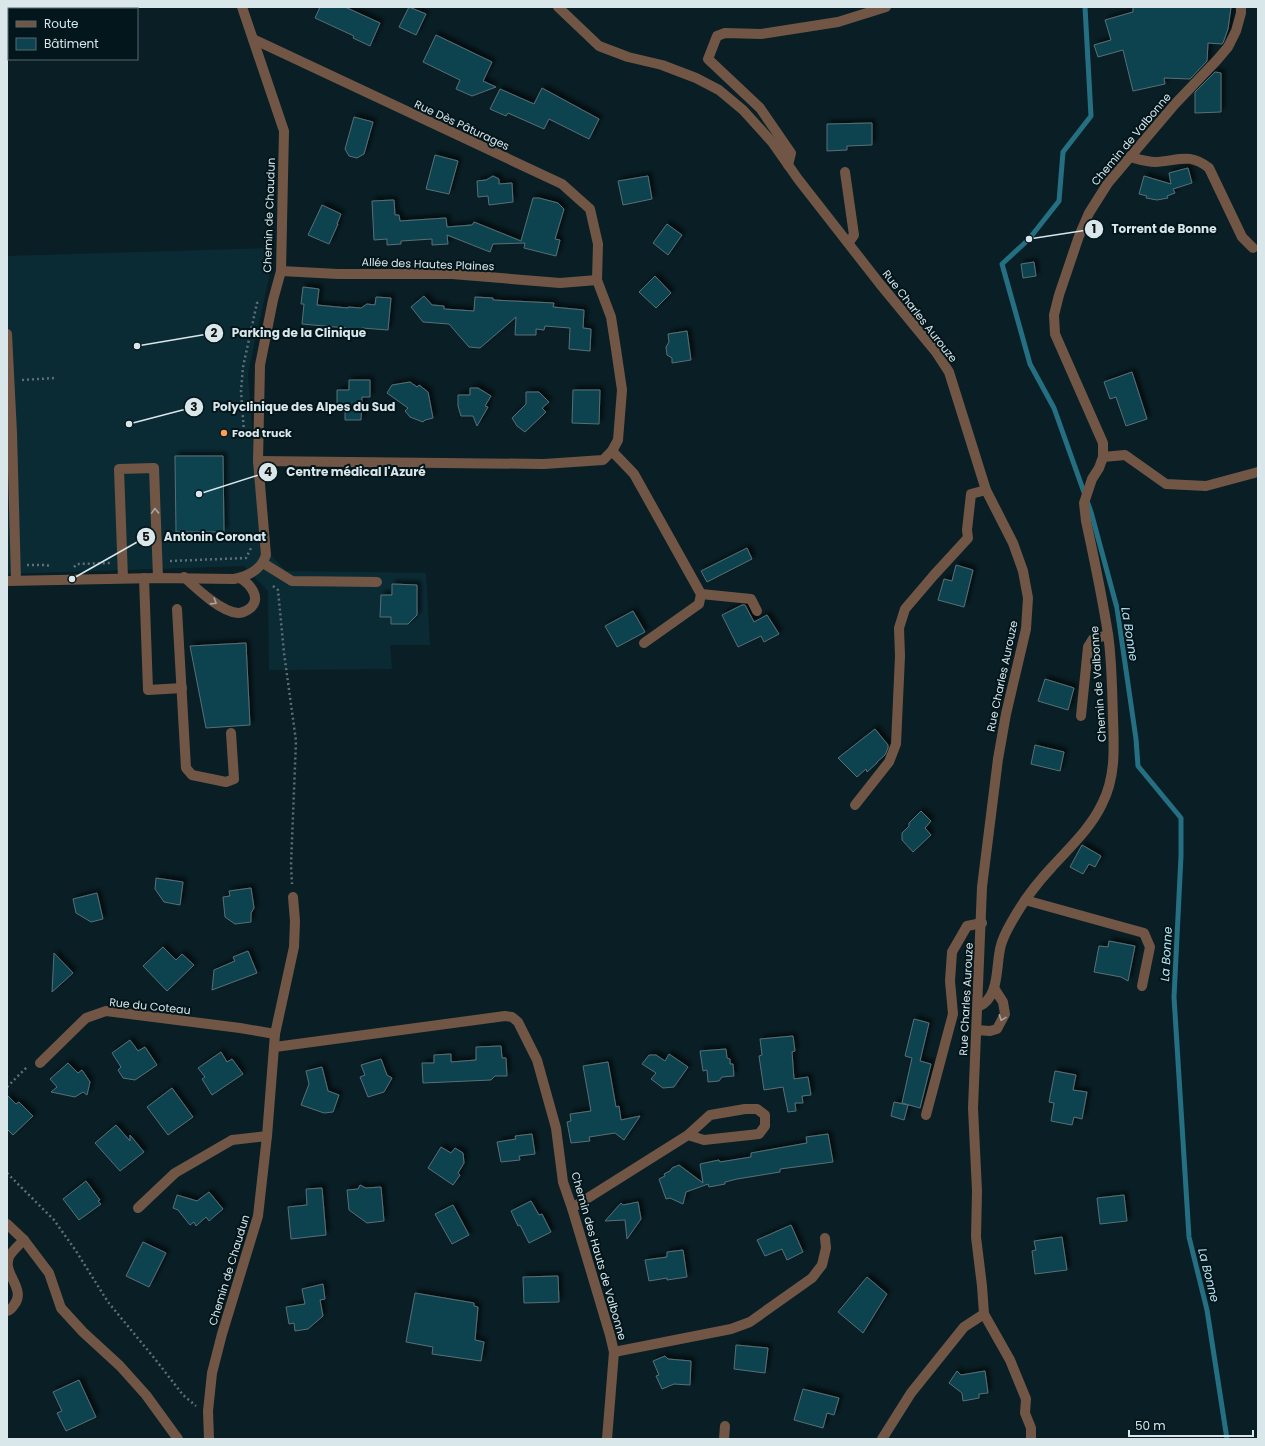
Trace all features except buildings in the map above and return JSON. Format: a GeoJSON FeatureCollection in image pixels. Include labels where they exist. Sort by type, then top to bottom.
{"type":"FeatureCollection","features":[{"type":"Feature","properties":{"kind":"street","name":"Chemin de Chaudun"},"geometry":{"type":"LineString","coordinates":[[242,7],[284,131],[281,271],[273,300],[260,364],[258,461],[266,554],[260,566]]}},
{"type":"Feature","properties":{"kind":"street","name":"Rue Charles Aurouze"},"geometry":{"type":"LineString","coordinates":[[558,7],[599,46],[628,57],[662,65],[696,78],[719,90],[743,110],[772,142],[880,284],[936,352],[948,372],[986,490],[1013,542],[1023,571],[1028,598],[1026,629],[1006,714],[998,759],[982,887],[982,923],[973,1108],[977,1191],[976,1237],[984,1314],[1010,1360],[1026,1399],[1025,1413],[1031,1428],[1030,1439]]}},
{"type":"Feature","properties":{"kind":"street"},"geometry":{"type":"LineString","coordinates":[[788,165],[791,153],[760,108],[708,59],[717,36],[725,33],[761,34],[838,22],[886,7]]}},
{"type":"Feature","properties":{"kind":"street","name":"Chemin de Valbonne"},"geometry":{"type":"LineString","coordinates":[[978,1007],[983,1005],[989,999],[994,988],[1001,945],[1025,900],[1051,868],[1089,827],[1103,803],[1110,781],[1114,754],[1113,700],[1108,635],[1086,521],[1084,503],[1092,479],[1099,468],[1103,457],[1103,443],[1055,334],[1054,315],[1076,243],[1089,213],[1108,183],[1175,104],[1228,47],[1236,31],[1241,13],[1241,7]]}},
{"type":"Feature","properties":{"kind":"street","name":"Rue Dès Pâturages"},"geometry":{"type":"LineString","coordinates":[[253,39],[562,184],[590,209],[598,244],[597,280]]}},
{"type":"Feature","properties":{"kind":"street"},"geometry":{"type":"LineString","coordinates":[[1130,157],[1153,162],[1189,158],[1202,162],[1209,168],[1242,237],[1253,248]]}},
{"type":"Feature","properties":{"kind":"street"},"geometry":{"type":"LineString","coordinates":[[845,172],[854,234],[849,242]]}},
{"type":"Feature","properties":{"kind":"street","name":"Allée des Hautes Plaines"},"geometry":{"type":"LineString","coordinates":[[281,271],[338,274],[452,274],[560,283],[597,280]]}},
{"type":"Feature","properties":{"kind":"street"},"geometry":{"type":"LineString","coordinates":[[258,461],[544,464],[603,460],[612,451],[618,440],[622,390],[611,317],[597,280]]}},
{"type":"Feature","properties":{"kind":"street"},"geometry":{"type":"LineString","coordinates":[[7,334],[8,380],[12,433],[11,541],[15,565],[11,581],[184,577],[234,579],[240,578],[260,566],[292,581],[377,582]]}},
{"type":"Feature","properties":{"kind":"street"},"geometry":{"type":"LineString","coordinates":[[612,451],[634,474],[701,594],[699,604],[644,643]]}},
{"type":"Feature","properties":{"kind":"street"},"geometry":{"type":"LineString","coordinates":[[1103,457],[1125,455],[1166,484],[1206,486],[1258,472]]}},
{"type":"Feature","properties":{"kind":"street"},"geometry":{"type":"LineString","coordinates":[[123,578],[119,468],[154,468],[158,578]]}},
{"type":"Feature","properties":{"kind":"street"},"geometry":{"type":"LineString","coordinates":[[855,805],[889,762],[896,744],[900,656],[899,628],[905,609],[968,538],[967,530],[971,494],[986,490]]}},
{"type":"Feature","properties":{"kind":"street"},"geometry":{"type":"LineString","coordinates":[[184,577],[209,599],[225,609],[238,613],[245,612],[251,608],[255,602],[255,595],[252,588],[240,578]]}},
{"type":"Feature","properties":{"kind":"street"},"geometry":{"type":"LineString","coordinates":[[144,578],[148,690],[182,688]]}},
{"type":"Feature","properties":{"kind":"street"},"geometry":{"type":"LineString","coordinates":[[701,594],[751,599],[757,611]]}},
{"type":"Feature","properties":{"kind":"street"},"geometry":{"type":"LineString","coordinates":[[178,609],[186,768],[189,772],[192,775],[226,782],[234,779],[231,733]]}},
{"type":"Feature","properties":{"kind":"street"},"geometry":{"type":"LineString","coordinates":[[1081,716],[1088,647],[1093,639],[1108,635]]}},
{"type":"Feature","properties":{"kind":"street","name":"Chemin de Chaudun"},"geometry":{"type":"LineString","coordinates":[[209,1439],[208,1411],[212,1373],[222,1334],[258,1216],[267,1136],[275,1034],[294,947],[294,897]]}},
{"type":"Feature","properties":{"kind":"street"},"geometry":{"type":"LineString","coordinates":[[1025,900],[1144,933],[1150,947],[1142,986]]}},
{"type":"Feature","properties":{"kind":"street"},"geometry":{"type":"LineString","coordinates":[[926,1115],[953,1014],[950,981],[952,952],[967,926],[982,923]]}},
{"type":"Feature","properties":{"kind":"street"},"geometry":{"type":"LineString","coordinates":[[977,1030],[990,1031],[997,1029],[1005,1014],[1003,1002],[994,988]]}},
{"type":"Feature","properties":{"kind":"street","name":"Rue du Coteau"},"geometry":{"type":"LineString","coordinates":[[40,1063],[86,1018],[106,1011],[240,1028],[275,1034]]}},
{"type":"Feature","properties":{"kind":"street","name":"Chemin des Hauts de Valbonne"},"geometry":{"type":"LineString","coordinates":[[275,1047],[505,1016],[512,1017],[518,1022],[537,1060],[556,1128],[563,1182],[614,1352],[607,1439]]}},
{"type":"Feature","properties":{"kind":"street"},"geometry":{"type":"LineString","coordinates":[[572,1208],[688,1135],[710,1115],[746,1109],[757,1110],[765,1115],[766,1126],[759,1134],[704,1140],[688,1135]]}},
{"type":"Feature","properties":{"kind":"street"},"geometry":{"type":"LineString","coordinates":[[138,1208],[175,1173],[232,1140],[267,1136]]}},
{"type":"Feature","properties":{"kind":"street"},"geometry":{"type":"LineString","coordinates":[[7,1224],[24,1240],[49,1273],[61,1308],[83,1332],[120,1366],[146,1395],[178,1439]]}},
{"type":"Feature","properties":{"kind":"street"},"geometry":{"type":"LineString","coordinates":[[614,1352],[631,1347],[731,1329],[750,1322],[812,1278],[822,1265],[826,1248],[825,1238]]}},
{"type":"Feature","properties":{"kind":"street"},"geometry":{"type":"LineString","coordinates":[[7,1311],[10,1310],[16,1303],[18,1294],[16,1285],[8,1268],[9,1257],[24,1240]]}},
{"type":"Feature","properties":{"kind":"street"},"geometry":{"type":"LineString","coordinates":[[882,1439],[911,1393],[964,1327],[984,1314]]}},
{"type":"Feature","properties":{"kind":"street"},"geometry":{"type":"LineString","coordinates":[[724,1439],[725,1426]]}},
{"type":"Feature","properties":{"kind":"path"},"geometry":{"type":"LineString","coordinates":[[244,437],[241,391],[243,367],[257,303],[262,299],[273,300]]}},
{"type":"Feature","properties":{"kind":"path"},"geometry":{"type":"LineString","coordinates":[[8,380],[54,378]]}},
{"type":"Feature","properties":{"kind":"path"},"geometry":{"type":"LineString","coordinates":[[157,561],[246,558],[251,551],[251,543]]}},
{"type":"Feature","properties":{"kind":"path"},"geometry":{"type":"LineString","coordinates":[[72,569],[77,564],[122,562]]}},
{"type":"Feature","properties":{"kind":"path"},"geometry":{"type":"LineString","coordinates":[[15,565],[46,565],[52,567]]}},
{"type":"Feature","properties":{"kind":"path"},"geometry":{"type":"LineString","coordinates":[[272,585],[278,590],[284,653],[296,741],[291,865],[294,897]]}},
{"type":"Feature","properties":{"kind":"path"},"geometry":{"type":"LineString","coordinates":[[7,1087],[28,1066],[40,1063]]}},
{"type":"Feature","properties":{"kind":"path"},"geometry":{"type":"LineString","coordinates":[[7,1173],[54,1220],[76,1251],[108,1302],[183,1395],[196,1406],[208,1411]]}},
{"type":"Feature","properties":{"kind":"shaded area"},"geometry":{"type":"Polygon","coordinates":[[[270,248],[270,273],[248,373],[260,544],[286,571],[426,573],[430,645],[390,645],[392,669],[269,670],[268,591],[244,566],[7,574],[7,256],[270,248]]]}},
{"type":"Feature","properties":{"kind":"waterway","name":"La Bonne"},"geometry":{"type":"LineString","coordinates":[[1085,7],[1091,116],[1063,152],[1059,201],[1029,239],[1002,264],[1030,364],[1054,408],[1091,512],[1117,608],[1136,739],[1138,766],[1181,818],[1181,856],[1174,997],[1189,1237],[1207,1310],[1227,1439]]}},
{"type":"Feature","properties":{"kind":"place","name":"Torrent de Bonne"},"geometry":{"type":"Point","coordinates":[1029,239]}},
{"type":"Feature","properties":{"kind":"place","name":"Parking de la Clinique"},"geometry":{"type":"Point","coordinates":[137,346]}},
{"type":"Feature","properties":{"kind":"place","name":"Polyclinique des Alpes du Sud"},"geometry":{"type":"Point","coordinates":[129,424]}},
{"type":"Feature","properties":{"kind":"place","name":"Food truck"},"geometry":{"type":"Point","coordinates":[224,433]}},
{"type":"Feature","properties":{"kind":"place","name":"Centre médical l'Azuré"},"geometry":{"type":"Point","coordinates":[199,494]}},
{"type":"Feature","properties":{"kind":"place","name":"Antonin Coronat"},"geometry":{"type":"Point","coordinates":[72,579]}}]}
